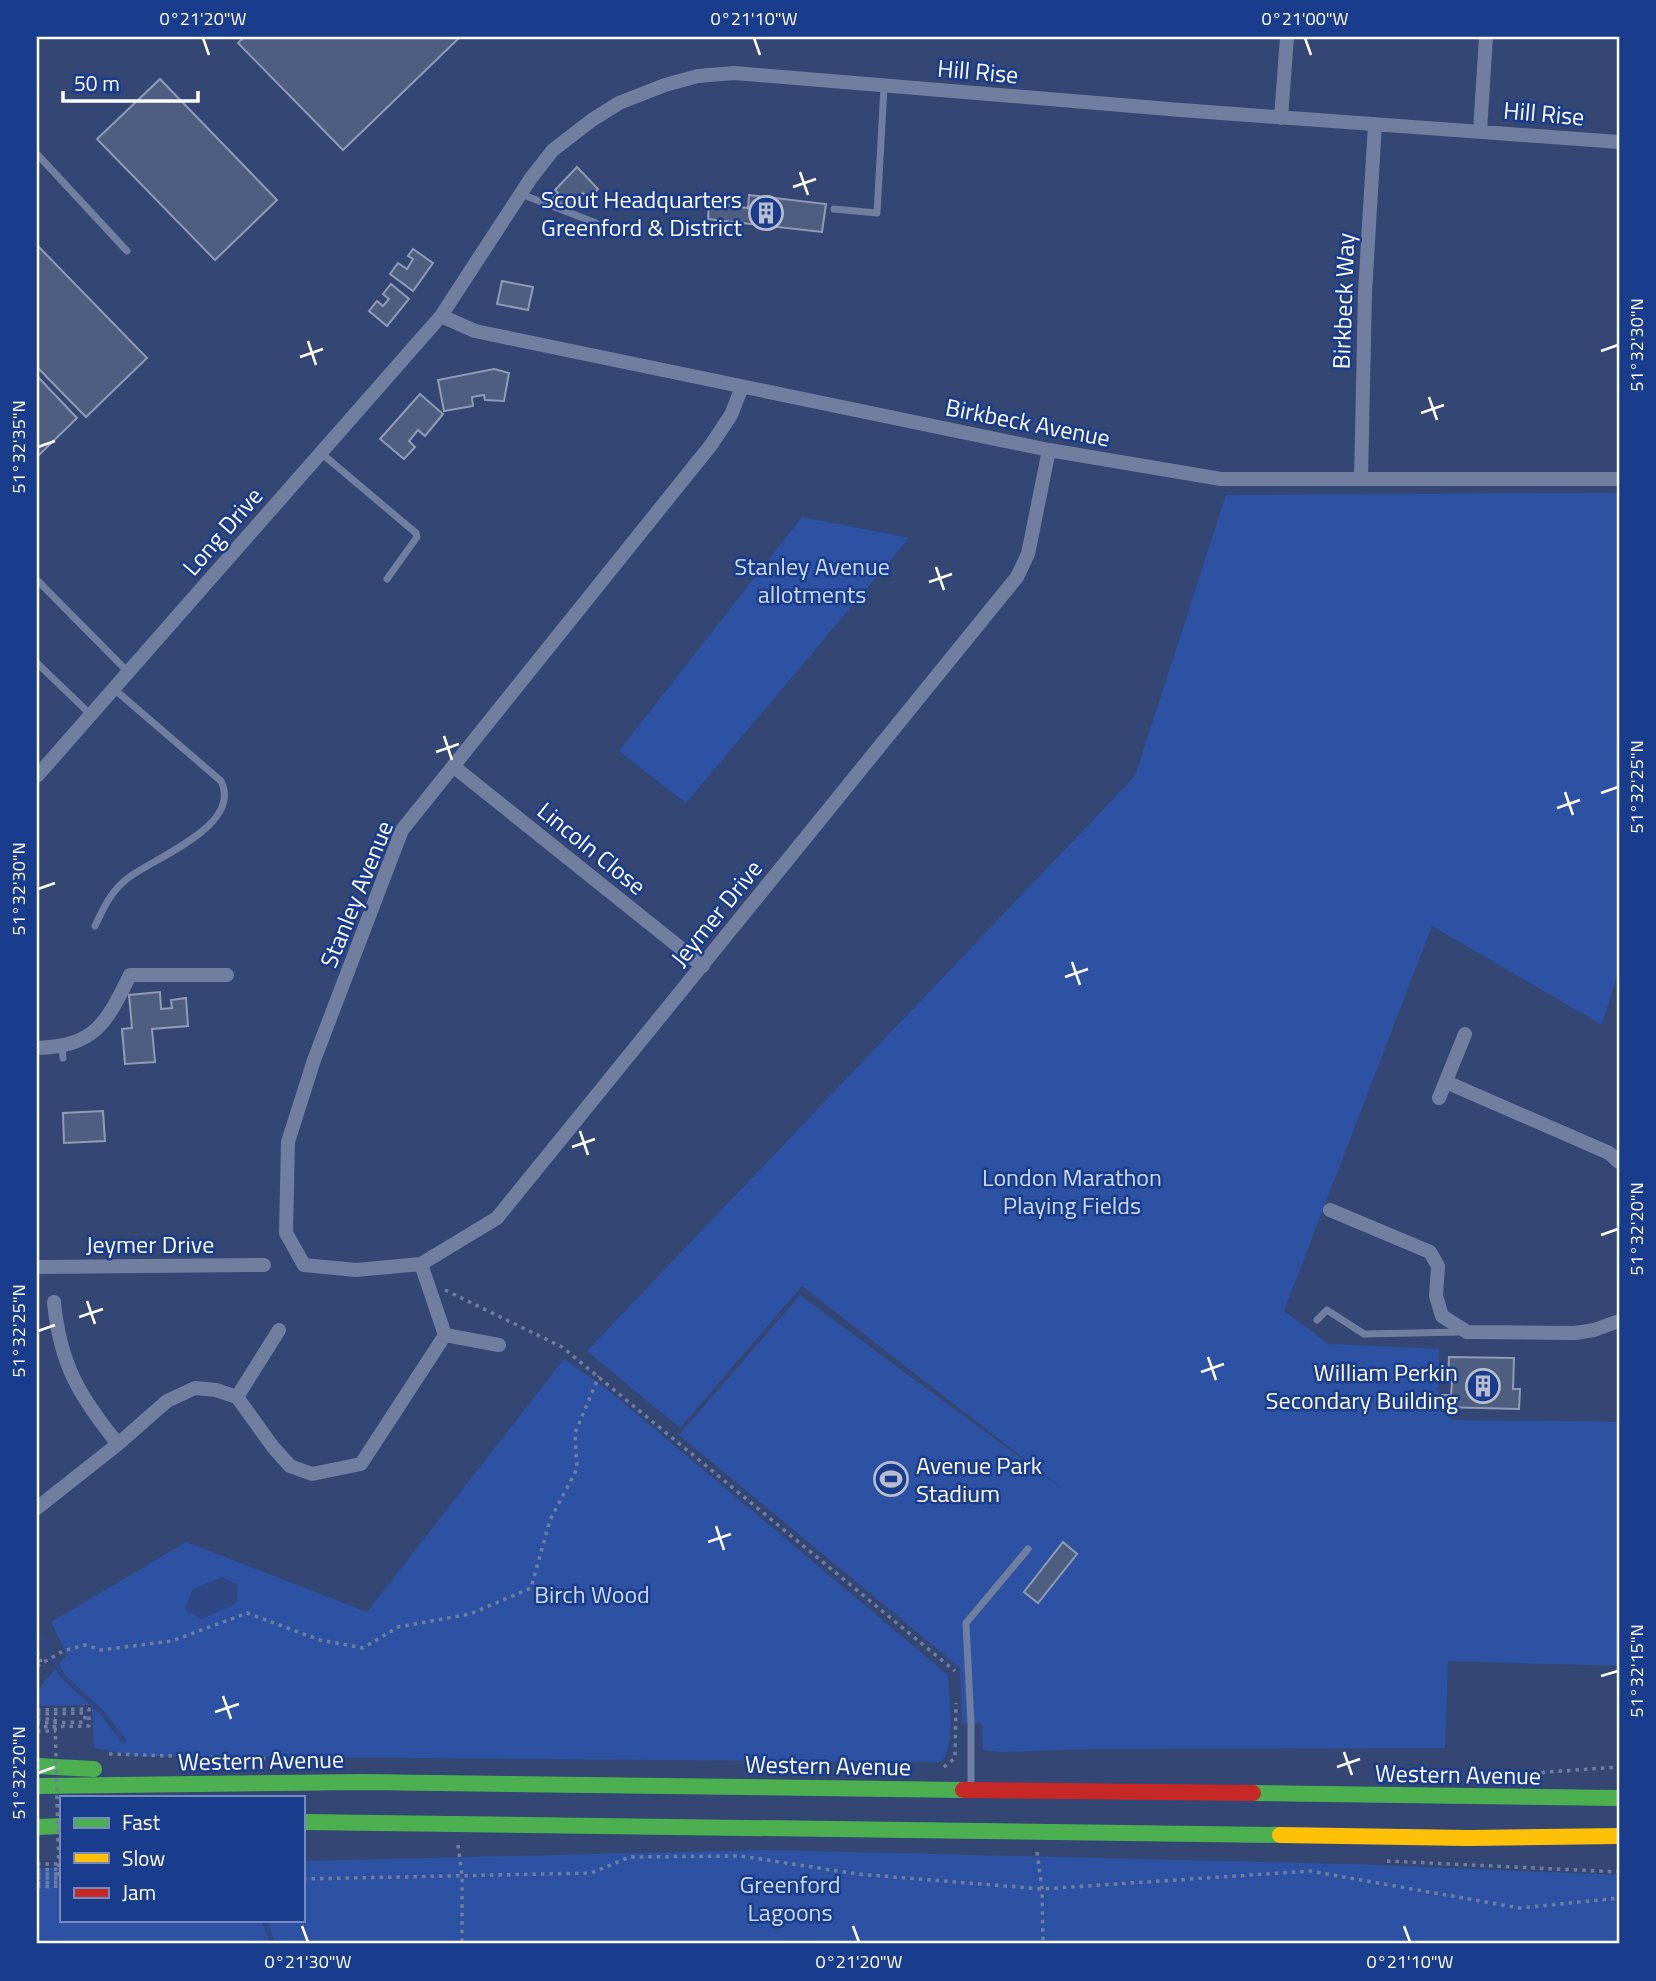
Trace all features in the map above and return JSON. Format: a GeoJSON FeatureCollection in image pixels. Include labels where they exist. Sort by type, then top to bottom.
{"type":"FeatureCollection","features":[{"type":"Feature","properties":{"kind":"highway"},"geometry":{"type":"LineString","coordinates":[[37,1766],[362,1782]]}},
{"type":"Feature","properties":{"kind":"highway","name":"Western Avenue"},"geometry":{"type":"LineString","coordinates":[[37,1786],[362,1782],[1619,1798]]}},
{"type":"Feature","properties":{"kind":"highway"},"geometry":{"type":"LineString","coordinates":[[1478,1797],[1606,1782]]}},
{"type":"Feature","properties":{"kind":"highway"},"geometry":{"type":"LineString","coordinates":[[304,1822],[1468,1838],[1619,1836]]}},
{"type":"Feature","properties":{"kind":"highway"},"geometry":{"type":"LineString","coordinates":[[37,1827],[60,1826]]}},
{"type":"Feature","properties":{"kind":"highway"},"geometry":{"type":"LineString","coordinates":[[1468,1838],[1592,1852]]}},
{"type":"Feature","properties":{"kind":"street"},"geometry":{"type":"LineString","coordinates":[[1281,118],[1287,37]]}},
{"type":"Feature","properties":{"kind":"street"},"geometry":{"type":"LineString","coordinates":[[1480,131],[1486,37]]}},
{"type":"Feature","properties":{"kind":"street","name":"Hill Rise"},"geometry":{"type":"LineString","coordinates":[[441,316],[553,150],[620,103],[665,85],[698,76],[734,73],[1281,118],[1619,142]]}},
{"type":"Feature","properties":{"kind":"street","name":"Birkbeck Way"},"geometry":{"type":"LineString","coordinates":[[1361,479],[1366,293],[1375,124]]}},
{"type":"Feature","properties":{"kind":"street","name":"Birkbeck Avenue"},"geometry":{"type":"LineString","coordinates":[[441,316],[475,331],[742,387],[1049,450],[1221,479],[1619,479]]}},
{"type":"Feature","properties":{"kind":"street","name":"Long Drive"},"geometry":{"type":"LineString","coordinates":[[37,776],[441,316]]}},
{"type":"Feature","properties":{"kind":"street","name":"Stanley Avenue"},"geometry":{"type":"LineString","coordinates":[[304,1265],[286,1233],[288,1142],[314,1060],[402,830],[711,445],[731,415],[742,387]]}},
{"type":"Feature","properties":{"kind":"street","name":"Jeymer Drive"},"geometry":{"type":"LineString","coordinates":[[304,1265],[356,1270],[421,1264],[497,1218],[1017,577],[1028,554],[1049,450]]}},
{"type":"Feature","properties":{"kind":"street","name":"Lincoln Close"},"geometry":{"type":"LineString","coordinates":[[453,766],[703,966]]}},
{"type":"Feature","properties":{"kind":"street"},"geometry":{"type":"LineString","coordinates":[[37,1048],[63,1053],[86,1038],[108,1018],[130,975],[227,975]]}},
{"type":"Feature","properties":{"kind":"street"},"geometry":{"type":"LineString","coordinates":[[1439,1098],[1465,1034]]}},
{"type":"Feature","properties":{"kind":"street"},"geometry":{"type":"LineString","coordinates":[[1446,1082],[1609,1153],[1619,1162]]}},
{"type":"Feature","properties":{"kind":"street"},"geometry":{"type":"LineString","coordinates":[[1330,1210],[1430,1252],[1438,1266],[1436,1296],[1443,1316],[1467,1332],[1575,1333],[1594,1330],[1619,1321]]}},
{"type":"Feature","properties":{"kind":"street"},"geometry":{"type":"LineString","coordinates":[[421,1264],[444,1335]]}},
{"type":"Feature","properties":{"kind":"street","name":"Jeymer Drive"},"geometry":{"type":"LineString","coordinates":[[37,1267],[264,1265]]}},
{"type":"Feature","properties":{"kind":"street"},"geometry":{"type":"LineString","coordinates":[[54,1302],[57,1331],[71,1375],[88,1407],[118,1444]]}},
{"type":"Feature","properties":{"kind":"street"},"geometry":{"type":"LineString","coordinates":[[237,1397],[279,1330]]}},
{"type":"Feature","properties":{"kind":"street"},"geometry":{"type":"LineString","coordinates":[[444,1335],[499,1345]]}},
{"type":"Feature","properties":{"kind":"street"},"geometry":{"type":"LineString","coordinates":[[37,1508],[167,1401],[195,1388],[216,1390],[237,1397],[290,1466],[312,1474],[361,1464],[444,1335]]}},
{"type":"Feature","properties":{"kind":"lane"},"geometry":{"type":"LineString","coordinates":[[834,209],[877,213],[884,87]]}},
{"type":"Feature","properties":{"kind":"lane"},"geometry":{"type":"LineString","coordinates":[[37,154],[127,251]]}},
{"type":"Feature","properties":{"kind":"lane"},"geometry":{"type":"LineString","coordinates":[[521,194],[596,223]]}},
{"type":"Feature","properties":{"kind":"lane"},"geometry":{"type":"LineString","coordinates":[[321,453],[416,533],[417,537],[387,579]]}},
{"type":"Feature","properties":{"kind":"lane"},"geometry":{"type":"LineString","coordinates":[[37,580],[128,672]]}},
{"type":"Feature","properties":{"kind":"lane"},"geometry":{"type":"LineString","coordinates":[[37,663],[90,714]]}},
{"type":"Feature","properties":{"kind":"lane"},"geometry":{"type":"LineString","coordinates":[[95,926],[108,897],[128,878],[217,819],[225,804],[225,790],[221,782],[114,689]]}},
{"type":"Feature","properties":{"kind":"lane"},"geometry":{"type":"LineString","coordinates":[[1317,1320],[1327,1310],[1364,1334],[1467,1332]]}},
{"type":"Feature","properties":{"kind":"lane"},"geometry":{"type":"LineString","coordinates":[[971,1790],[966,1623],[1028,1549]]}},
{"type":"Feature","properties":{"kind":"path"},"geometry":{"type":"LineString","coordinates":[[442,1288],[562,1347],[955,1671],[956,1684]]}},
{"type":"Feature","properties":{"kind":"path"},"geometry":{"type":"LineString","coordinates":[[37,1651],[39,1664],[63,1651],[85,1645],[101,1650],[172,1642],[247,1613],[320,1640],[363,1648],[398,1627],[470,1614],[531,1588],[551,1520],[577,1469],[575,1433],[599,1376]]}},
{"type":"Feature","properties":{"kind":"path"},"geometry":{"type":"LineString","coordinates":[[939,1770],[955,1758],[956,1696]]}},
{"type":"Feature","properties":{"kind":"path"},"geometry":{"type":"LineString","coordinates":[[85,1713],[85,1722],[37,1721],[85,1713]]}},
{"type":"Feature","properties":{"kind":"path"},"geometry":{"type":"LineString","coordinates":[[37,1721],[55,1719],[59,1878],[37,1876]]}},
{"type":"Feature","properties":{"kind":"path"},"geometry":{"type":"LineString","coordinates":[[37,1721],[56,1731]]}},
{"type":"Feature","properties":{"kind":"path"},"geometry":{"type":"LineString","coordinates":[[458,1839],[462,1876],[462,1944]]}},
{"type":"Feature","properties":{"kind":"path"},"geometry":{"type":"LineString","coordinates":[[1036,1846],[1042,1889],[1043,1944]]}},
{"type":"Feature","properties":{"kind":"path"},"geometry":{"type":"LineString","coordinates":[[304,1879],[591,1873],[630,1857],[741,1856],[857,1874],[1042,1889],[1310,1871],[1520,1908],[1619,1898]]}},
{"type":"Feature","properties":{"kind":"path"},"geometry":{"type":"LineString","coordinates":[[37,1876],[58,1864]]}},
{"type":"Feature","properties":{"kind":"path"},"geometry":{"type":"LineString","coordinates":[[37,1876],[60,1872]]}},
{"type":"Feature","properties":{"kind":"path"},"geometry":{"type":"LineString","coordinates":[[37,1876],[60,1884]]}},
{"type":"Feature","properties":{"kind":"green space","name":"London Marathon Playing Fields"},"geometry":{"type":"Polygon","coordinates":[[[1619,493],[1619,969],[1602,1025],[1432,926],[1284,1311],[1329,1344],[1439,1349],[1438,1409],[1452,1420],[1619,1422],[1619,1666],[1448,1661],[1445,1748],[983,1750],[982,1723],[962,1724],[960,1668],[679,1435],[800,1295],[1071,1495],[802,1286],[680,1428],[587,1351],[1135,776],[1226,495],[1619,493]]]}},
{"type":"Feature","properties":{"kind":"green space","name":"Stanley Avenue allotments"},"geometry":{"type":"Polygon","coordinates":[[[802,517],[909,538],[686,803],[619,751],[802,517]]]}},
{"type":"Feature","properties":{"kind":"green space","name":"Birch Wood"},"geometry":{"type":"Polygon","coordinates":[[[564,1359],[608,1390],[948,1675],[950,1734],[946,1755],[941,1762],[139,1756],[94,1748],[92,1705],[37,1706],[37,1691],[67,1655],[51,1622],[186,1542],[367,1612],[564,1359]]]}},
{"type":"Feature","properties":{"kind":"green space","name":"Greenford Lagoons"},"geometry":{"type":"Polygon","coordinates":[[[765,1850],[1349,1864],[1619,1875],[1619,1944],[37,1944],[37,1868],[60,1868],[60,1922],[304,1922],[304,1861],[765,1850]]]}},
{"type":"Feature","properties":{"kind":"shaded area"},"geometry":{"type":"Polygon","coordinates":[[[221,1577],[238,1584],[237,1603],[202,1619],[185,1610],[192,1590],[221,1577]]]}},
{"type":"Feature","properties":{"kind":"building"},"geometry":{"type":"Polygon","coordinates":[[[244,37],[460,37],[343,150],[238,43],[244,37]]]}},
{"type":"Feature","properties":{"kind":"building"},"geometry":{"type":"Polygon","coordinates":[[[160,79],[277,200],[215,260],[97,139],[160,79]]]}},
{"type":"Feature","properties":{"kind":"building"},"geometry":{"type":"Polygon","coordinates":[[[577,167],[598,189],[589,199],[583,193],[569,207],[551,200],[558,193],[555,190],[577,167]]]}},
{"type":"Feature","properties":{"kind":"building","name":"Scout Headquarters Greenford & District"},"geometry":{"type":"Polygon","coordinates":[[[749,195],[826,204],[822,232],[708,219],[709,203],[748,208],[749,195]]]}},
{"type":"Feature","properties":{"kind":"building"},"geometry":{"type":"Polygon","coordinates":[[[37,245],[147,358],[86,417],[37,367],[37,245]]]}},
{"type":"Feature","properties":{"kind":"building"},"geometry":{"type":"Polygon","coordinates":[[[413,249],[433,263],[413,291],[390,274],[398,263],[407,269],[413,259],[408,256],[413,249]]]}},
{"type":"Feature","properties":{"kind":"building"},"geometry":{"type":"Polygon","coordinates":[[[502,281],[533,287],[528,310],[497,304],[502,281]]]}},
{"type":"Feature","properties":{"kind":"building"},"geometry":{"type":"Polygon","coordinates":[[[391,284],[409,299],[387,326],[369,311],[377,301],[383,306],[389,299],[383,294],[391,284]]]}},
{"type":"Feature","properties":{"kind":"building"},"geometry":{"type":"Polygon","coordinates":[[[494,369],[509,373],[504,401],[485,400],[484,395],[472,397],[473,406],[444,411],[438,380],[494,369]]]}},
{"type":"Feature","properties":{"kind":"building"},"geometry":{"type":"Polygon","coordinates":[[[37,376],[77,418],[37,457],[37,376]]]}},
{"type":"Feature","properties":{"kind":"building"},"geometry":{"type":"Polygon","coordinates":[[[420,394],[443,414],[425,436],[418,430],[409,441],[415,447],[404,459],[380,439],[420,394]]]}},
{"type":"Feature","properties":{"kind":"building"},"geometry":{"type":"Polygon","coordinates":[[[160,992],[161,1009],[172,1008],[171,1000],[186,998],[188,1026],[152,1029],[155,1062],[125,1064],[122,1029],[132,1028],[129,995],[160,992]]]}},
{"type":"Feature","properties":{"kind":"building"},"geometry":{"type":"Polygon","coordinates":[[[103,1111],[105,1141],[64,1143],[63,1113],[103,1111]]]}},
{"type":"Feature","properties":{"kind":"building","name":"William Perkin Secondary Building"},"geometry":{"type":"Polygon","coordinates":[[[1449,1357],[1514,1358],[1513,1389],[1520,1389],[1519,1409],[1441,1407],[1442,1395],[1451,1395],[1452,1382],[1448,1382],[1449,1357]]]}},
{"type":"Feature","properties":{"kind":"building"},"geometry":{"type":"Polygon","coordinates":[[[1063,1542],[1077,1554],[1038,1603],[1024,1592],[1063,1542]]]}},
{"type":"Feature","properties":{"kind":"waterway"},"geometry":{"type":"LineString","coordinates":[[42,1637],[62,1675],[103,1714],[124,1741]]}},
{"type":"Feature","properties":{"kind":"waterway"},"geometry":{"type":"LineString","coordinates":[[265,1922],[272,1941],[276,1944]]}},
{"type":"Feature","properties":{"kind":"traffic: fast"},"geometry":{"type":"LineString","coordinates":[[37,1766],[94,1769]]}},
{"type":"Feature","properties":{"kind":"traffic: fast"},"geometry":{"type":"LineString","coordinates":[[37,1786],[362,1782],[963,1790]]}},
{"type":"Feature","properties":{"kind":"traffic: fast"},"geometry":{"type":"LineString","coordinates":[[1253,1793],[1619,1798]]}},
{"type":"Feature","properties":{"kind":"traffic: fast"},"geometry":{"type":"LineString","coordinates":[[304,1822],[1280,1835]]}},
{"type":"Feature","properties":{"kind":"traffic: fast"},"geometry":{"type":"LineString","coordinates":[[37,1827],[60,1826]]}},
{"type":"Feature","properties":{"kind":"traffic: slow"},"geometry":{"type":"LineString","coordinates":[[1280,1835],[1468,1838],[1619,1836]]}},
{"type":"Feature","properties":{"kind":"traffic: jam"},"geometry":{"type":"LineString","coordinates":[[963,1790],[1253,1793]]}},
{"type":"Feature","properties":{"kind":"place","name":"Scout Headquarters Greenford & District"},"geometry":{"type":"Point","coordinates":[766,213]}},
{"type":"Feature","properties":{"kind":"place","name":"William Perkin Secondary Building"},"geometry":{"type":"Point","coordinates":[1483,1386]}},
{"type":"Feature","properties":{"kind":"place","name":"Avenue Park Stadium"},"geometry":{"type":"Point","coordinates":[891,1479]}}]}
